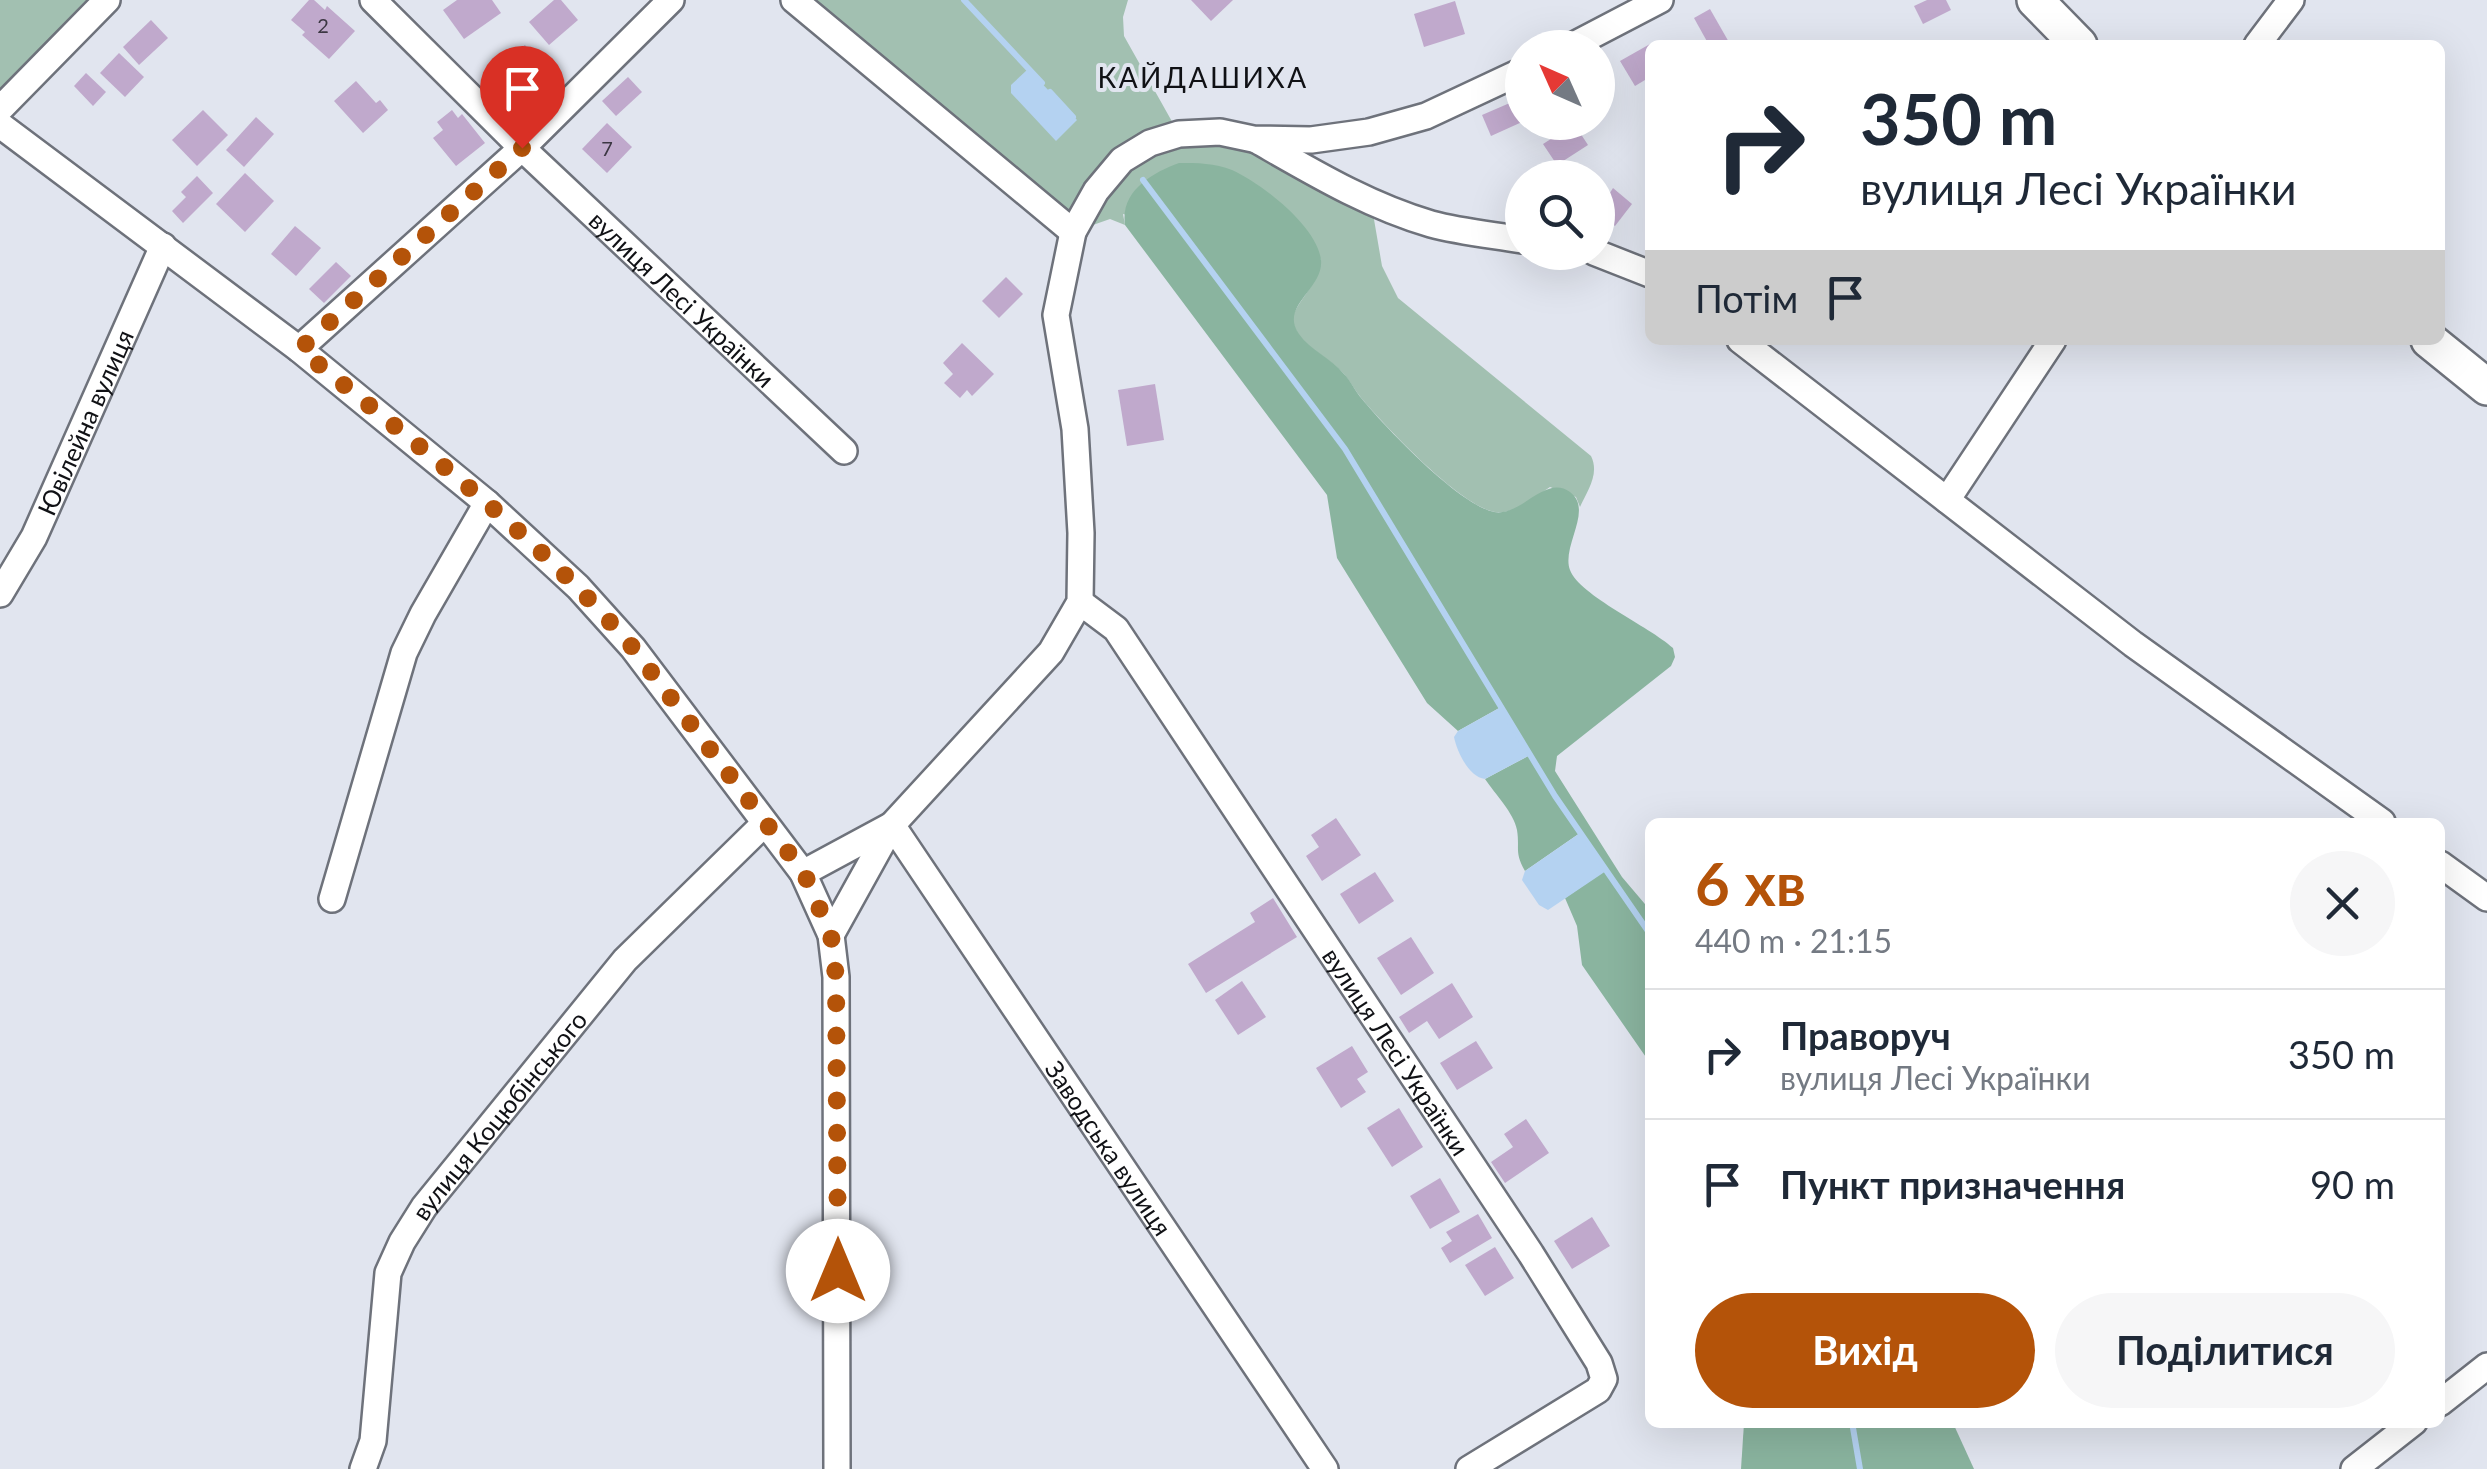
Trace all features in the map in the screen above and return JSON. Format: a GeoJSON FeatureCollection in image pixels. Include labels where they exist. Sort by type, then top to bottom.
{"type":"FeatureCollection","features":[{"type":"Feature","properties":{"kind":"main road"},"geometry":{"type":"LineString","coordinates":[[2036,0],[2073,40]]}},
{"type":"Feature","properties":{"kind":"main road"},"geometry":{"type":"LineString","coordinates":[[2435,345],[2487,387]]}},
{"type":"Feature","properties":{"kind":"street"},"geometry":{"type":"LineString","coordinates":[[0,109],[107,0]]}},
{"type":"Feature","properties":{"kind":"street","name":"вулиця Лесі Українки"},"geometry":{"type":"LineString","coordinates":[[373,0],[522,148],[844,451]]}},
{"type":"Feature","properties":{"kind":"street"},"geometry":{"type":"LineString","coordinates":[[300,349],[522,148],[671,0]]}},
{"type":"Feature","properties":{"kind":"street"},"geometry":{"type":"LineString","coordinates":[[794,0],[1073,232]]}},
{"type":"Feature","properties":{"kind":"street"},"geometry":{"type":"LineString","coordinates":[[1602,30],[1660,0]]}},
{"type":"Feature","properties":{"kind":"street"},"geometry":{"type":"LineString","coordinates":[[2261,40],[2291,0]]}},
{"type":"Feature","properties":{"kind":"street"},"geometry":{"type":"LineString","coordinates":[[831,935],[892,826],[1050,652],[1080,602],[1075,429],[1056,315],[1073,232],[1096,190],[1122,160],[1150,143],[1179,134],[1220,132],[1253,139],[1311,140],[1369,132],[1452,105],[1505,79]]}},
{"type":"Feature","properties":{"kind":"street"},"geometry":{"type":"LineString","coordinates":[[0,125],[300,349],[488,503],[578,587],[633,648],[804,873],[831,935],[838,1015],[837,1469]]}},
{"type":"Feature","properties":{"kind":"street"},"geometry":{"type":"LineString","coordinates":[[1253,139],[1371,202],[1435,225],[1505,237]]}},
{"type":"Feature","properties":{"kind":"street","name":"Ювілейна вулиця"},"geometry":{"type":"LineString","coordinates":[[0,594],[34,537],[163,246]]}},
{"type":"Feature","properties":{"kind":"street"},"geometry":{"type":"LineString","coordinates":[[1615,260],[1645,272]]}},
{"type":"Feature","properties":{"kind":"street"},"geometry":{"type":"LineString","coordinates":[[1746,345],[2133,644],[2376,818]]}},
{"type":"Feature","properties":{"kind":"street"},"geometry":{"type":"LineString","coordinates":[[1947,500],[2050,345]]}},
{"type":"Feature","properties":{"kind":"street"},"geometry":{"type":"LineString","coordinates":[[332,898],[404,653],[488,503]]}},
{"type":"Feature","properties":{"kind":"street","name":"вулиця Лесі Українки"},"geometry":{"type":"LineString","coordinates":[[1080,602],[1116,628],[1600,1363],[1604,1378],[1598,1390],[1469,1469]]}},
{"type":"Feature","properties":{"kind":"street","name":"вулиця Коцюбінського"},"geometry":{"type":"LineString","coordinates":[[363,1469],[374,1441],[388,1274],[402,1242],[424,1207],[625,960],[764,824]]}},
{"type":"Feature","properties":{"kind":"street"},"geometry":{"type":"LineString","coordinates":[[804,873],[892,826]]}},
{"type":"Feature","properties":{"kind":"street","name":"Заводська вулиця"},"geometry":{"type":"LineString","coordinates":[[892,826],[1325,1469]]}},
{"type":"Feature","properties":{"kind":"street"},"geometry":{"type":"LineString","coordinates":[[2445,868],[2487,898]]}},
{"type":"Feature","properties":{"kind":"street"},"geometry":{"type":"LineString","coordinates":[[2445,1399],[2487,1366]]}},
{"type":"Feature","properties":{"kind":"street"},"geometry":{"type":"LineString","coordinates":[[2354,1469],[2406,1428]]}},
{"type":"Feature","properties":{"kind":"green space"},"geometry":{"type":"Polygon","coordinates":[[[0,0],[107,0],[0,109],[0,0]]]}},
{"type":"Feature","properties":{"kind":"green space"},"geometry":{"type":"Polygon","coordinates":[[[792,0],[1128,0],[1123,17],[1124,36],[1179,134],[1220,132],[1371,202],[1382,266],[1398,298],[1591,456],[1593,476],[1580,507],[1576,497],[1550,487],[1517,508],[1495,512],[1463,496],[1424,464],[1373,412],[1344,374],[1295,329],[1294,315],[1321,259],[1123,214],[1125,225],[1110,219],[1073,232],[792,0]]]}},
{"type":"Feature","properties":{"kind":"green space"},"geometry":{"type":"Polygon","coordinates":[[[1179,163],[1232,170],[1286,207],[1309,233],[1321,260],[1316,280],[1294,315],[1294,324],[1304,340],[1339,368],[1405,445],[1479,506],[1504,512],[1551,488],[1570,492],[1579,508],[1568,560],[1576,580],[1673,648],[1671,666],[1557,756],[1555,771],[1622,877],[1645,904],[1645,1056],[1582,965],[1577,926],[1565,898],[1606,870],[1580,833],[1525,871],[1518,855],[1515,824],[1485,779],[1530,755],[1501,707],[1458,731],[1427,703],[1337,558],[1327,495],[1125,225],[1133,193],[1158,172],[1179,163]]]}},
{"type":"Feature","properties":{"kind":"green space"},"geometry":{"type":"Polygon","coordinates":[[[1744,1428],[1955,1428],[1974,1469],[1741,1469],[1744,1428]]]}},
{"type":"Feature","properties":{"kind":"water"},"geometry":{"type":"Polygon","coordinates":[[[1028,69],[1077,120],[1056,141],[1011,93],[1011,85],[1028,69]]]}},
{"type":"Feature","properties":{"kind":"water"},"geometry":{"type":"Polygon","coordinates":[[[1501,707],[1530,755],[1485,779],[1469,769],[1454,737],[1501,707]]]}},
{"type":"Feature","properties":{"kind":"water"},"geometry":{"type":"Polygon","coordinates":[[[1580,833],[1606,871],[1548,910],[1539,905],[1522,880],[1525,871],[1580,833]]]}},
{"type":"Feature","properties":{"kind":"building"},"geometry":{"type":"Polygon","coordinates":[[[309,0],[325,10],[327,6],[355,31],[329,59],[291,20],[309,0]]]}},
{"type":"Feature","properties":{"kind":"building"},"geometry":{"type":"Polygon","coordinates":[[[457,0],[492,0],[501,13],[464,39],[443,10],[457,0]]]}},
{"type":"Feature","properties":{"kind":"building"},"geometry":{"type":"Polygon","coordinates":[[[554,0],[561,0],[578,20],[549,45],[529,22],[554,0]]]}},
{"type":"Feature","properties":{"kind":"building"},"geometry":{"type":"Polygon","coordinates":[[[1191,0],[1233,0],[1211,21],[1191,0]]]}},
{"type":"Feature","properties":{"kind":"building"},"geometry":{"type":"Polygon","coordinates":[[[1927,0],[1946,0],[1951,10],[1923,24],[1914,6],[1927,0]]]}},
{"type":"Feature","properties":{"kind":"building"},"geometry":{"type":"Polygon","coordinates":[[[1455,1],[1465,34],[1424,47],[1414,14],[1455,1]]]}},
{"type":"Feature","properties":{"kind":"building"},"geometry":{"type":"Polygon","coordinates":[[[1710,9],[1728,40],[1706,40],[1694,18],[1710,9]]]}},
{"type":"Feature","properties":{"kind":"building"},"geometry":{"type":"Polygon","coordinates":[[[151,20],[168,38],[139,65],[123,47],[151,20]]]}},
{"type":"Feature","properties":{"kind":"building"},"geometry":{"type":"Polygon","coordinates":[[[525,45],[552,82],[531,97],[523,87],[516,93],[496,66],[525,45]]]}},
{"type":"Feature","properties":{"kind":"building"},"geometry":{"type":"Polygon","coordinates":[[[1645,47],[1645,80],[1635,86],[1620,61],[1645,47]]]}},
{"type":"Feature","properties":{"kind":"building"},"geometry":{"type":"Polygon","coordinates":[[[119,53],[144,77],[125,97],[100,73],[119,53]]]}},
{"type":"Feature","properties":{"kind":"building"},"geometry":{"type":"Polygon","coordinates":[[[86,73],[106,92],[93,106],[74,86],[86,73]]]}},
{"type":"Feature","properties":{"kind":"building"},"geometry":{"type":"Polygon","coordinates":[[[628,77],[642,92],[616,116],[602,101],[628,77]]]}},
{"type":"Feature","properties":{"kind":"building"},"geometry":{"type":"Polygon","coordinates":[[[356,81],[388,110],[363,133],[334,101],[356,81]]]}},
{"type":"Feature","properties":{"kind":"building"},"geometry":{"type":"Polygon","coordinates":[[[1505,105],[1505,130],[1491,136],[1482,115],[1505,105]]]}},
{"type":"Feature","properties":{"kind":"building"},"geometry":{"type":"Polygon","coordinates":[[[203,110],[228,135],[197,166],[172,140],[203,110]]]}},
{"type":"Feature","properties":{"kind":"building"},"geometry":{"type":"Polygon","coordinates":[[[452,110],[458,118],[462,114],[485,143],[456,166],[433,138],[443,130],[437,122],[452,110]]]}},
{"type":"Feature","properties":{"kind":"building"},"geometry":{"type":"Polygon","coordinates":[[[256,117],[274,134],[244,167],[226,150],[256,117]]]}},
{"type":"Feature","properties":{"kind":"building"},"geometry":{"type":"Polygon","coordinates":[[[607,123],[632,147],[607,173],[582,149],[607,123]]]}},
{"type":"Feature","properties":{"kind":"building"},"geometry":{"type":"Polygon","coordinates":[[[1549,140],[1585,140],[1588,145],[1565,160],[1554,160],[1543,144],[1549,140]]]}},
{"type":"Feature","properties":{"kind":"building"},"geometry":{"type":"Polygon","coordinates":[[[245,173],[274,201],[245,232],[216,204],[245,173]]]}},
{"type":"Feature","properties":{"kind":"building"},"geometry":{"type":"Polygon","coordinates":[[[197,176],[213,193],[183,223],[172,211],[186,197],[181,192],[197,176]]]}},
{"type":"Feature","properties":{"kind":"building"},"geometry":{"type":"Polygon","coordinates":[[[1615,190],[1632,204],[1615,226],[1615,190]]]}},
{"type":"Feature","properties":{"kind":"building"},"geometry":{"type":"Polygon","coordinates":[[[295,226],[321,248],[296,276],[271,254],[295,226]]]}},
{"type":"Feature","properties":{"kind":"building"},"geometry":{"type":"Polygon","coordinates":[[[336,262],[351,276],[324,303],[309,289],[336,262]]]}},
{"type":"Feature","properties":{"kind":"building"},"geometry":{"type":"Polygon","coordinates":[[[1006,277],[1023,294],[999,318],[982,301],[1006,277]]]}},
{"type":"Feature","properties":{"kind":"building"},"geometry":{"type":"Polygon","coordinates":[[[962,343],[994,374],[972,396],[967,390],[960,398],[944,383],[953,374],[943,363],[962,343]]]}},
{"type":"Feature","properties":{"kind":"building"},"geometry":{"type":"Polygon","coordinates":[[[1155,384],[1164,440],[1127,446],[1118,390],[1155,384]]]}},
{"type":"Feature","properties":{"kind":"building"},"geometry":{"type":"Polygon","coordinates":[[[1336,818],[1361,855],[1322,881],[1306,856],[1319,847],[1311,835],[1336,818]]]}},
{"type":"Feature","properties":{"kind":"building"},"geometry":{"type":"Polygon","coordinates":[[[1375,872],[1394,901],[1359,924],[1340,894],[1375,872]]]}},
{"type":"Feature","properties":{"kind":"building"},"geometry":{"type":"Polygon","coordinates":[[[1273,898],[1297,937],[1206,993],[1188,964],[1255,922],[1250,913],[1273,898]]]}},
{"type":"Feature","properties":{"kind":"building"},"geometry":{"type":"Polygon","coordinates":[[[1411,937],[1434,973],[1401,995],[1377,958],[1411,937]]]}},
{"type":"Feature","properties":{"kind":"building"},"geometry":{"type":"Polygon","coordinates":[[[1242,981],[1266,1017],[1238,1035],[1215,1000],[1242,981]]]}},
{"type":"Feature","properties":{"kind":"building"},"geometry":{"type":"Polygon","coordinates":[[[1452,983],[1473,1017],[1439,1039],[1427,1021],[1409,1033],[1399,1017],[1452,983]]]}},
{"type":"Feature","properties":{"kind":"building"},"geometry":{"type":"Polygon","coordinates":[[[1476,1041],[1493,1068],[1457,1090],[1440,1063],[1476,1041]]]}},
{"type":"Feature","properties":{"kind":"building"},"geometry":{"type":"Polygon","coordinates":[[[1352,1046],[1368,1072],[1357,1079],[1366,1092],[1341,1108],[1316,1068],[1352,1046]]]}},
{"type":"Feature","properties":{"kind":"building"},"geometry":{"type":"Polygon","coordinates":[[[1399,1108],[1423,1147],[1392,1167],[1367,1128],[1399,1108]]]}},
{"type":"Feature","properties":{"kind":"building"},"geometry":{"type":"Polygon","coordinates":[[[1526,1119],[1549,1153],[1505,1183],[1491,1162],[1513,1147],[1504,1134],[1526,1119]]]}},
{"type":"Feature","properties":{"kind":"building"},"geometry":{"type":"Polygon","coordinates":[[[1440,1178],[1460,1212],[1430,1229],[1410,1196],[1440,1178]]]}},
{"type":"Feature","properties":{"kind":"building"},"geometry":{"type":"Polygon","coordinates":[[[1478,1214],[1492,1238],[1450,1263],[1441,1248],[1452,1241],[1446,1232],[1478,1214]]]}},
{"type":"Feature","properties":{"kind":"building"},"geometry":{"type":"Polygon","coordinates":[[[1592,1217],[1610,1246],[1572,1269],[1554,1241],[1592,1217]]]}},
{"type":"Feature","properties":{"kind":"building"},"geometry":{"type":"Polygon","coordinates":[[[1495,1247],[1514,1278],[1485,1296],[1465,1265],[1495,1247]]]}},
{"type":"Feature","properties":{"kind":"waterway"},"geometry":{"type":"LineString","coordinates":[[964,0],[1042,83]]}},
{"type":"Feature","properties":{"kind":"waterway"},"geometry":{"type":"LineString","coordinates":[[1050,92],[1073,117]]}},
{"type":"Feature","properties":{"kind":"waterway"},"geometry":{"type":"LineString","coordinates":[[1143,180],[1345,449],[1555,796],[1645,927]]}},
{"type":"Feature","properties":{"kind":"waterway"},"geometry":{"type":"LineString","coordinates":[[1853,1428],[1860,1469]]}},
{"type":"Feature","properties":{"kind":"district","name":"КАЙДАШИХА"},"geometry":{"type":"Point","coordinates":[1203,77]}},
{"type":"Feature","properties":{"kind":"route"},"geometry":{"type":"LineString","coordinates":[[522,148],[300,349],[488,503],[604,614],[804,873],[831,935],[836,977],[838,1271]]}}]}
